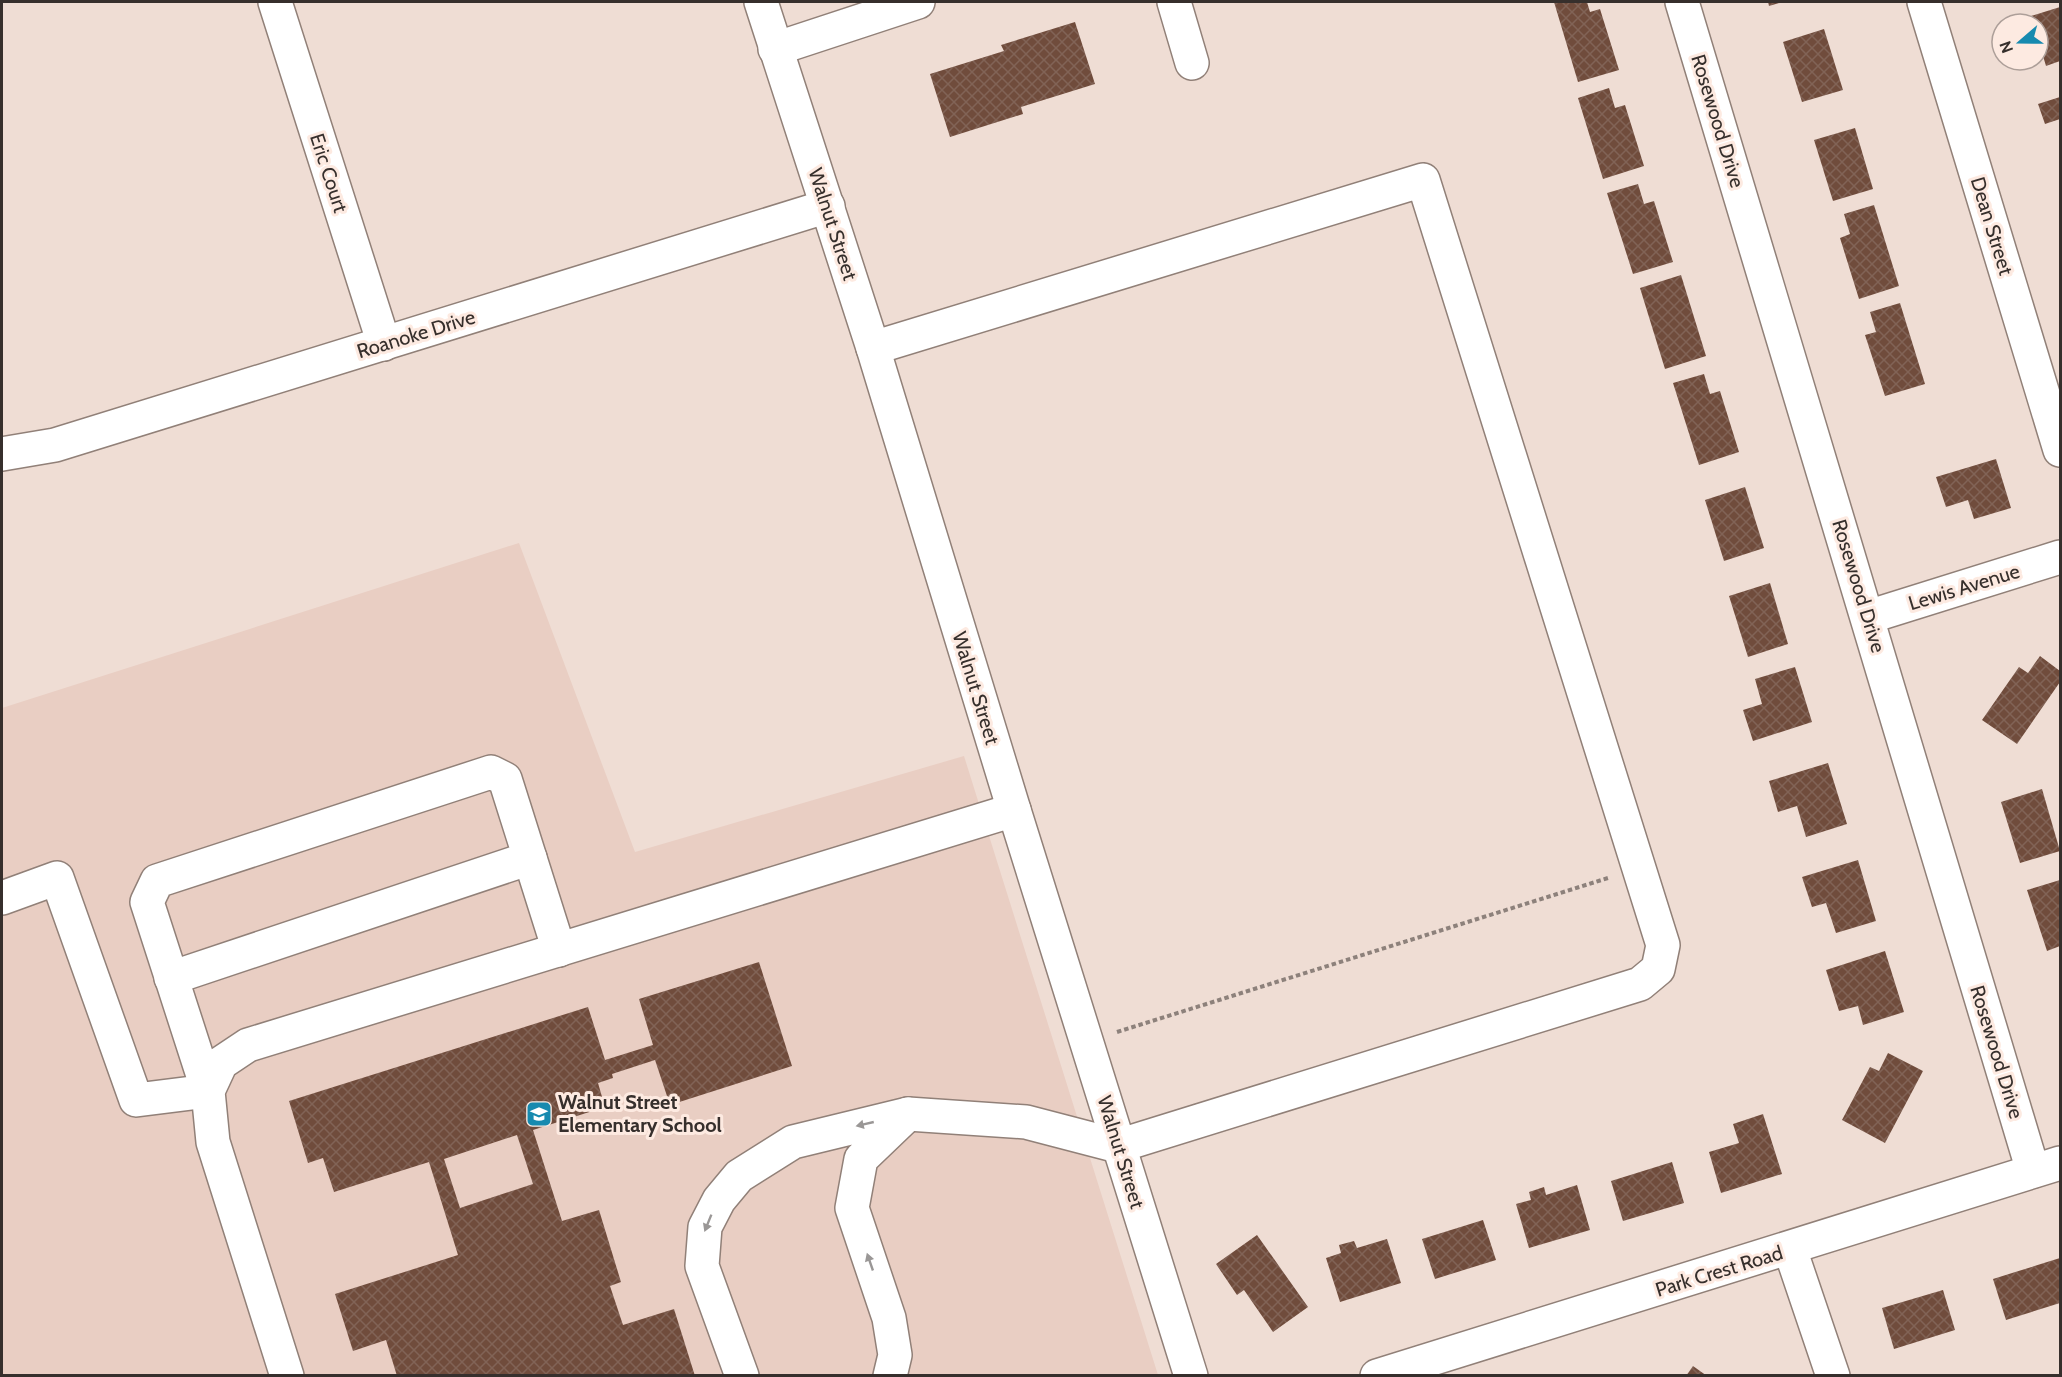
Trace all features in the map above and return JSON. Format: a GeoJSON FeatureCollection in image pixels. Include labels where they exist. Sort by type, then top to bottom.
{"type":"FeatureCollection","features":[{"type":"Feature","properties":{"kind":"street","name":"Eric Court"},"geometry":{"type":"LineString","coordinates":[[275,2],[384,344]]}},
{"type":"Feature","properties":{"kind":"street","name":"Walnut Street"},"geometry":{"type":"LineString","coordinates":[[761,2],[873,348],[1014,810],[1191,1376]]}},
{"type":"Feature","properties":{"kind":"street"},"geometry":{"type":"LineString","coordinates":[[775,49],[918,2]]}},
{"type":"Feature","properties":{"kind":"street"},"geometry":{"type":"LineString","coordinates":[[1173,2],[1192,63]]}},
{"type":"Feature","properties":{"kind":"street","name":"Rosewood Drive"},"geometry":{"type":"LineString","coordinates":[[1682,2],[1868,617],[2047,1167]]}},
{"type":"Feature","properties":{"kind":"street","name":"Dean Street"},"geometry":{"type":"LineString","coordinates":[[1924,2],[2061,450]]}},
{"type":"Feature","properties":{"kind":"street"},"geometry":{"type":"LineString","coordinates":[[742,1376],[702,1266],[705,1227],[719,1200],[739,1176],[793,1142],[908,1114],[1026,1122],[1118,1146],[1640,984],[1658,969],[1663,945],[1423,180],[873,348]]}},
{"type":"Feature","properties":{"kind":"street","name":"Roanoke Drive"},"geometry":{"type":"LineString","coordinates":[[2,454],[54,445],[828,206]]}},
{"type":"Feature","properties":{"kind":"street","name":"Lewis Avenue"},"geometry":{"type":"LineString","coordinates":[[1868,617],[2061,558]]}},
{"type":"Feature","properties":{"kind":"street"},"geometry":{"type":"LineString","coordinates":[[287,1376],[213,1142],[208,1091],[147,902],[157,881],[491,772],[505,779],[559,950]]}},
{"type":"Feature","properties":{"kind":"street"},"geometry":{"type":"LineString","coordinates":[[208,1091],[222,1063],[248,1045],[1014,810]]}},
{"type":"Feature","properties":{"kind":"street"},"geometry":{"type":"LineString","coordinates":[[171,978],[530,858]]}},
{"type":"Feature","properties":{"kind":"street"},"geometry":{"type":"LineString","coordinates":[[2,898],[57,878],[136,1100],[208,1091]]}},
{"type":"Feature","properties":{"kind":"street"},"geometry":{"type":"LineString","coordinates":[[890,1376],[895,1355],[889,1318],[852,1208],[861,1159],[908,1114]]}},
{"type":"Feature","properties":{"kind":"street","name":"Park Crest Road"},"geometry":{"type":"LineString","coordinates":[[1377,1376],[2047,1167]]}},
{"type":"Feature","properties":{"kind":"street"},"geometry":{"type":"LineString","coordinates":[[1790,1249],[1833,1376]]}},
{"type":"Feature","properties":{"kind":"path"},"geometry":{"type":"LineString","coordinates":[[1117,1032],[1639,868]]}},
{"type":"Feature","properties":{"kind":"shaded area","name":"Walnut Street Elementary School"},"geometry":{"type":"Polygon","coordinates":[[[519,543],[635,852],[964,756],[1158,1375],[2,1375],[2,708],[519,543]]]}},
{"type":"Feature","properties":{"kind":"building"},"geometry":{"type":"Polygon","coordinates":[[[1554,2],[1587,2],[1590,12],[1600,9],[1619,70],[1578,82],[1554,2]]]}},
{"type":"Feature","properties":{"kind":"building"},"geometry":{"type":"Polygon","coordinates":[[[1768,2],[1783,2],[1769,6],[1768,2]]]}},
{"type":"Feature","properties":{"kind":"building"},"geometry":{"type":"Polygon","coordinates":[[[2060,7],[2060,61],[2050,65],[2050,12],[2044,12],[2060,7]]]}},
{"type":"Feature","properties":{"kind":"building"},"geometry":{"type":"Polygon","coordinates":[[[1075,22],[1095,84],[1021,107],[1023,114],[950,137],[930,74],[1004,51],[1001,45],[1075,22]]]}},
{"type":"Feature","properties":{"kind":"building"},"geometry":{"type":"Polygon","coordinates":[[[1824,29],[1843,90],[1802,102],[1783,42],[1824,29]]]}},
{"type":"Feature","properties":{"kind":"building"},"geometry":{"type":"Polygon","coordinates":[[[1609,88],[1615,108],[1625,105],[1644,166],[1603,179],[1578,98],[1609,88]]]}},
{"type":"Feature","properties":{"kind":"building"},"geometry":{"type":"Polygon","coordinates":[[[2060,97],[2060,119],[2045,124],[2038,104],[2060,97]]]}},
{"type":"Feature","properties":{"kind":"building"},"geometry":{"type":"Polygon","coordinates":[[[1855,128],[1873,189],[1833,201],[1814,140],[1855,128]]]}},
{"type":"Feature","properties":{"kind":"building"},"geometry":{"type":"Polygon","coordinates":[[[1638,184],[1644,204],[1654,201],[1673,262],[1633,274],[1607,193],[1638,184]]]}},
{"type":"Feature","properties":{"kind":"building"},"geometry":{"type":"Polygon","coordinates":[[[1874,205],[1899,286],[1859,299],[1840,238],[1850,234],[1844,214],[1874,205]]]}},
{"type":"Feature","properties":{"kind":"building"},"geometry":{"type":"Polygon","coordinates":[[[1681,275],[1706,356],[1665,369],[1640,288],[1681,275]]]}},
{"type":"Feature","properties":{"kind":"building"},"geometry":{"type":"Polygon","coordinates":[[[1900,303],[1925,384],[1885,396],[1865,335],[1876,332],[1870,312],[1900,303]]]}},
{"type":"Feature","properties":{"kind":"building"},"geometry":{"type":"Polygon","coordinates":[[[1704,374],[1710,394],[1720,391],[1739,452],[1699,465],[1673,383],[1704,374]]]}},
{"type":"Feature","properties":{"kind":"building"},"geometry":{"type":"Polygon","coordinates":[[[1996,459],[2011,508],[1974,519],[1968,500],[1946,507],[1936,477],[1996,459]]]}},
{"type":"Feature","properties":{"kind":"building"},"geometry":{"type":"Polygon","coordinates":[[[1745,487],[1764,548],[1724,561],[1705,500],[1745,487]]]}},
{"type":"Feature","properties":{"kind":"building"},"geometry":{"type":"Polygon","coordinates":[[[1770,583],[1788,644],[1748,657],[1729,596],[1770,583]]]}},
{"type":"Feature","properties":{"kind":"building"},"geometry":{"type":"Polygon","coordinates":[[[2040,656],[2060,671],[2060,682],[2017,744],[1982,720],[2019,667],[2028,673],[2040,656]]]}},
{"type":"Feature","properties":{"kind":"building"},"geometry":{"type":"Polygon","coordinates":[[[1795,667],[1812,722],[1753,741],[1743,710],[1762,704],[1755,679],[1795,667]]]}},
{"type":"Feature","properties":{"kind":"building"},"geometry":{"type":"Polygon","coordinates":[[[1828,763],[1847,824],[1806,837],[1797,806],[1778,812],[1769,781],[1828,763]]]}},
{"type":"Feature","properties":{"kind":"building"},"geometry":{"type":"Polygon","coordinates":[[[2042,789],[2060,851],[2020,863],[2001,802],[2042,789]]]}},
{"type":"Feature","properties":{"kind":"building"},"geometry":{"type":"Polygon","coordinates":[[[1858,860],[1876,921],[1836,933],[1826,903],[1812,907],[1802,877],[1858,860]]]}},
{"type":"Feature","properties":{"kind":"building"},"geometry":{"type":"Polygon","coordinates":[[[2060,880],[2060,946],[2047,951],[2027,890],[2060,880]]]}},
{"type":"Feature","properties":{"kind":"building"},"geometry":{"type":"Polygon","coordinates":[[[1885,951],[1904,1012],[1863,1025],[1858,1006],[1839,1011],[1826,970],[1885,951]]]}},
{"type":"Feature","properties":{"kind":"building"},"geometry":{"type":"Polygon","coordinates":[[[759,962],[792,1066],[670,1105],[655,1060],[612,1074],[613,1078],[598,1083],[605,1107],[533,1130],[562,1221],[599,1210],[621,1282],[610,1286],[623,1325],[674,1309],[695,1376],[397,1376],[386,1340],[353,1351],[335,1294],[458,1255],[429,1162],[334,1192],[323,1158],[308,1163],[289,1101],[588,1007],[605,1060],[653,1045],[639,999],[759,962]],[[517,1135],[444,1159],[460,1208],[533,1184],[517,1135]]]}},
{"type":"Feature","properties":{"kind":"building"},"geometry":{"type":"Polygon","coordinates":[[[1888,1053],[1923,1071],[1885,1143],[1842,1120],[1870,1067],[1879,1071],[1888,1053]]]}},
{"type":"Feature","properties":{"kind":"building"},"geometry":{"type":"Polygon","coordinates":[[[1763,1114],[1782,1174],[1721,1193],[1709,1152],[1739,1143],[1733,1124],[1763,1114]]]}},
{"type":"Feature","properties":{"kind":"building"},"geometry":{"type":"Polygon","coordinates":[[[1672,1162],[1684,1203],[1623,1221],[1611,1181],[1672,1162]]]}},
{"type":"Feature","properties":{"kind":"building"},"geometry":{"type":"Polygon","coordinates":[[[1577,1185],[1590,1230],[1529,1248],[1516,1204],[1531,1200],[1529,1192],[1544,1187],[1546,1195],[1577,1185]]]}},
{"type":"Feature","properties":{"kind":"building"},"geometry":{"type":"Polygon","coordinates":[[[1483,1220],[1496,1260],[1435,1279],[1422,1239],[1483,1220]]]}},
{"type":"Feature","properties":{"kind":"building"},"geometry":{"type":"Polygon","coordinates":[[[1257,1235],[1308,1307],[1273,1332],[1244,1290],[1237,1295],[1216,1264],[1257,1235]]]}},
{"type":"Feature","properties":{"kind":"building"},"geometry":{"type":"Polygon","coordinates":[[[1387,1239],[1401,1283],[1340,1302],[1326,1258],[1341,1253],[1339,1245],[1354,1241],[1357,1248],[1387,1239]]]}},
{"type":"Feature","properties":{"kind":"building"},"geometry":{"type":"Polygon","coordinates":[[[2060,1258],[2060,1303],[2006,1320],[1993,1279],[2060,1258]]]}},
{"type":"Feature","properties":{"kind":"building"},"geometry":{"type":"Polygon","coordinates":[[[1943,1290],[1955,1330],[1894,1349],[1882,1308],[1943,1290]]]}},
{"type":"Feature","properties":{"kind":"building"},"geometry":{"type":"Polygon","coordinates":[[[1693,1366],[1707,1376],[1686,1376],[1693,1366]]]}},
{"type":"Feature","properties":{"kind":"place","name":"Walnut Street Elementary School"},"geometry":{"type":"Point","coordinates":[539,1114]}}]}
